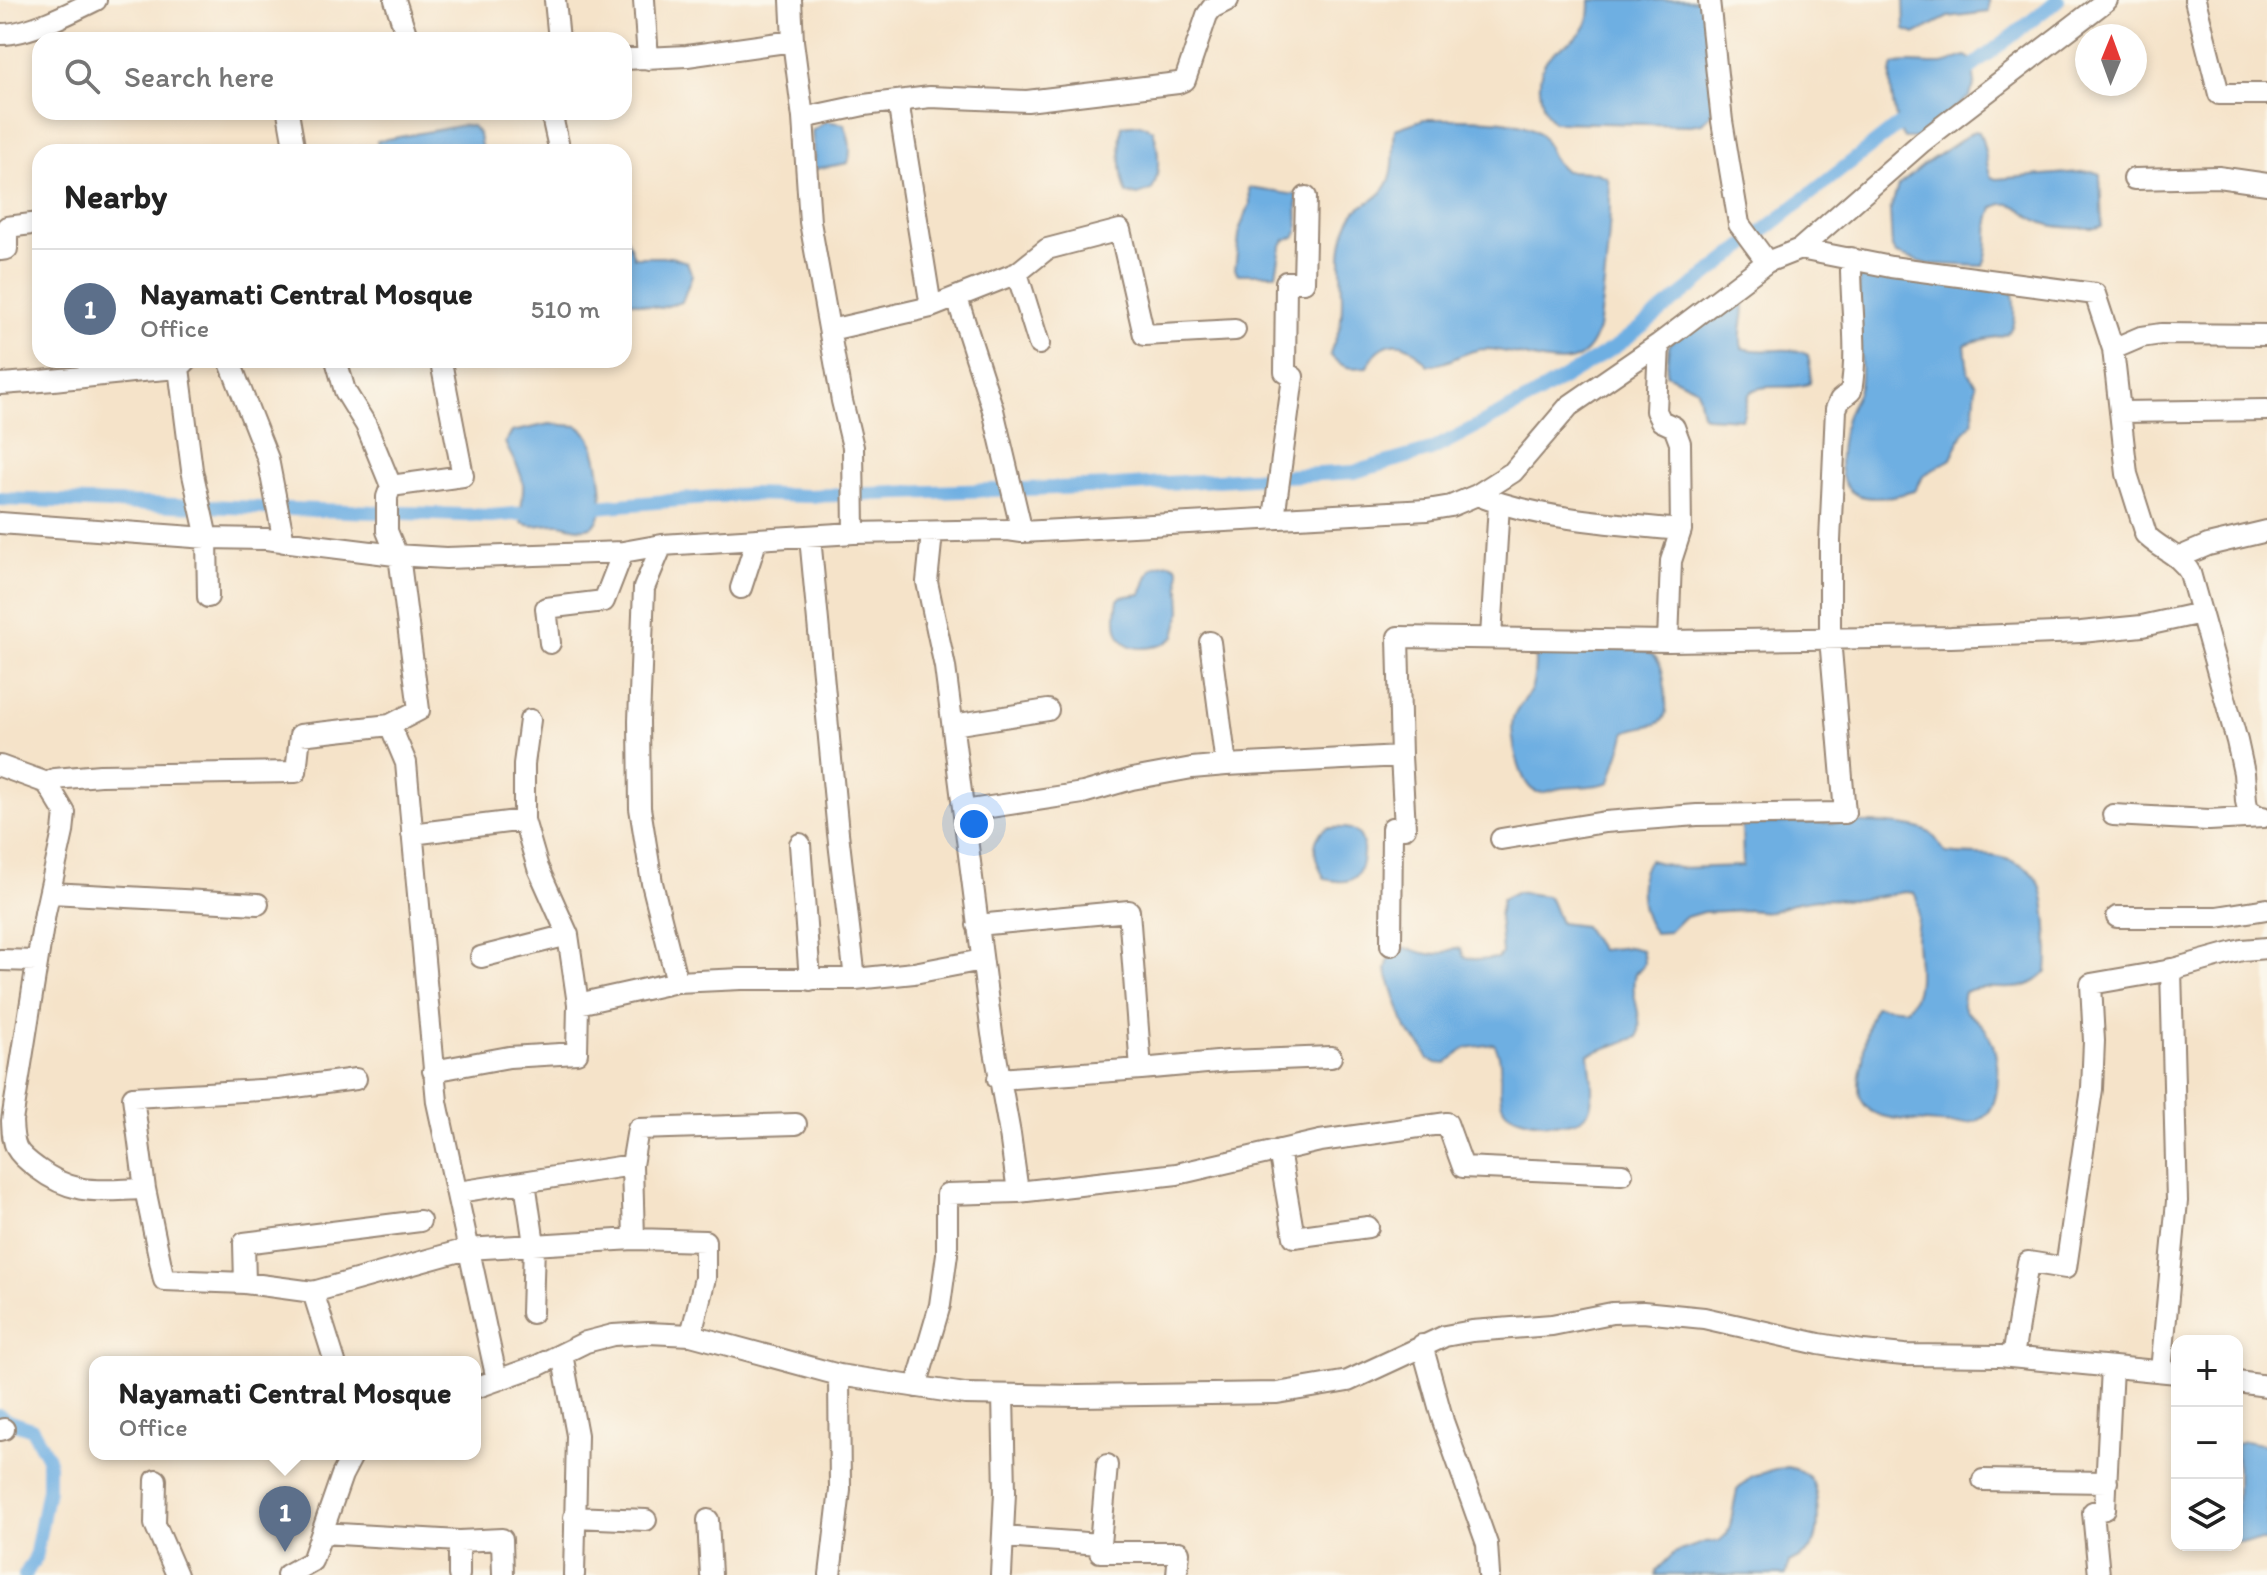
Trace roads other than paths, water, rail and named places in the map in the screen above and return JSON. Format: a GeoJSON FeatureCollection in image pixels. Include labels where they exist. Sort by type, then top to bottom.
{"type":"FeatureCollection","features":[{"type":"Feature","properties":{"kind":"street"},"geometry":{"type":"LineString","coordinates":[[0,34],[11,35],[96,0]]}},
{"type":"Feature","properties":{"kind":"street"},"geometry":{"type":"LineString","coordinates":[[395,0],[405,32]]}},
{"type":"Feature","properties":{"kind":"street"},"geometry":{"type":"LineString","coordinates":[[555,0],[558,32]]}},
{"type":"Feature","properties":{"kind":"street"},"geometry":{"type":"LineString","coordinates":[[644,0],[648,59]]}},
{"type":"Feature","properties":{"kind":"street"},"geometry":{"type":"LineString","coordinates":[[791,0],[810,222],[853,447],[854,525]]}},
{"type":"Feature","properties":{"kind":"street"},"geometry":{"type":"LineString","coordinates":[[803,118],[898,101],[964,97],[1027,101],[1178,83],[1185,80],[1207,15],[1212,8],[1228,0]]}},
{"type":"Feature","properties":{"kind":"street"},"geometry":{"type":"LineString","coordinates":[[1709,0],[1722,121],[1739,224],[1764,258]]}},
{"type":"Feature","properties":{"kind":"street"},"geometry":{"type":"LineString","coordinates":[[1800,249],[1933,133],[2107,0]]}},
{"type":"Feature","properties":{"kind":"street"},"geometry":{"type":"LineString","coordinates":[[2195,0],[2219,94],[2267,94]]}},
{"type":"Feature","properties":{"kind":"street"},"geometry":{"type":"LineString","coordinates":[[632,59],[687,56],[793,41]]}},
{"type":"Feature","properties":{"kind":"street"},"geometry":{"type":"LineString","coordinates":[[898,101],[931,307]]}},
{"type":"Feature","properties":{"kind":"street"},"geometry":{"type":"LineString","coordinates":[[289,120],[294,144]]}},
{"type":"Feature","properties":{"kind":"street"},"geometry":{"type":"LineString","coordinates":[[553,120],[558,144]]}},
{"type":"Feature","properties":{"kind":"street"},"geometry":{"type":"LineString","coordinates":[[2134,179],[2209,176],[2267,184]]}},
{"type":"Feature","properties":{"kind":"street"},"geometry":{"type":"LineString","coordinates":[[1275,512],[1293,377],[1285,372],[1286,282],[1304,282],[1306,197]]}},
{"type":"Feature","properties":{"kind":"street"},"geometry":{"type":"LineString","coordinates":[[0,250],[7,249],[7,227],[32,224]]}},
{"type":"Feature","properties":{"kind":"street"},"geometry":{"type":"LineString","coordinates":[[830,330],[931,307],[1017,273],[1047,249],[1120,230],[1144,335],[1235,330]]}},
{"type":"Feature","properties":{"kind":"street"},"geometry":{"type":"LineString","coordinates":[[0,523],[266,539],[282,532],[395,555],[446,558],[623,552],[662,545],[810,537],[854,525],[932,533],[1008,530],[1020,525],[1275,512],[1427,510],[1451,506],[1477,495],[1513,472],[1569,406],[1659,344],[1764,258],[1800,249],[1891,267],[2095,294],[2113,349],[2127,474],[2145,534],[2152,543],[2180,557],[2190,573],[2237,741],[2248,810],[2262,817]]}},
{"type":"Feature","properties":{"kind":"street"},"geometry":{"type":"LineString","coordinates":[[1501,839],[1620,820],[1697,815],[1845,813],[1830,638],[1830,541],[1836,409],[1840,400],[1851,391],[1855,349],[1850,295],[1851,258]]}},
{"type":"Feature","properties":{"kind":"street"},"geometry":{"type":"LineString","coordinates":[[1017,273],[1039,344]]}},
{"type":"Feature","properties":{"kind":"street"},"geometry":{"type":"LineString","coordinates":[[957,298],[993,410],[1020,525]]}},
{"type":"Feature","properties":{"kind":"street"},"geometry":{"type":"LineString","coordinates":[[2113,349],[2141,337],[2161,334],[2267,335]]}},
{"type":"Feature","properties":{"kind":"street"},"geometry":{"type":"LineString","coordinates":[[1659,344],[1656,411],[1661,421],[1674,427],[1680,443],[1681,530],[1671,561],[1668,641]]}},
{"type":"Feature","properties":{"kind":"street"},"geometry":{"type":"LineString","coordinates":[[0,384],[52,382],[149,368]]}},
{"type":"Feature","properties":{"kind":"street"},"geometry":{"type":"LineString","coordinates":[[183,368],[192,470],[206,533],[208,597]]}},
{"type":"Feature","properties":{"kind":"street"},"geometry":{"type":"LineString","coordinates":[[232,368],[268,459],[282,532]]}},
{"type":"Feature","properties":{"kind":"street"},"geometry":{"type":"LineString","coordinates":[[47,783],[55,779],[100,775],[296,772],[300,735],[390,725],[419,710],[400,563],[387,531],[389,492],[366,425],[345,391],[338,368]]}},
{"type":"Feature","properties":{"kind":"street"},"geometry":{"type":"LineString","coordinates":[[389,492],[463,476],[442,368]]}},
{"type":"Feature","properties":{"kind":"street"},"geometry":{"type":"LineString","coordinates":[[2120,412],[2267,410]]}},
{"type":"Feature","properties":{"kind":"street"},"geometry":{"type":"LineString","coordinates":[[1477,495],[1499,504],[1606,523],[1681,530]]}},
{"type":"Feature","properties":{"kind":"street"},"geometry":{"type":"LineString","coordinates":[[1491,637],[1499,504]]}},
{"type":"Feature","properties":{"kind":"street"},"geometry":{"type":"LineString","coordinates":[[2180,557],[2208,545],[2267,531]]}},
{"type":"Feature","properties":{"kind":"street"},"geometry":{"type":"LineString","coordinates":[[932,533],[927,582],[945,667],[998,1079],[1018,1192]]}},
{"type":"Feature","properties":{"kind":"street"},"geometry":{"type":"LineString","coordinates":[[810,537],[855,979]]}},
{"type":"Feature","properties":{"kind":"street"},"geometry":{"type":"LineString","coordinates":[[741,588],[757,539]]}},
{"type":"Feature","properties":{"kind":"street"},"geometry":{"type":"LineString","coordinates":[[662,545],[644,588],[639,721],[640,808],[652,883],[677,982]]}},
{"type":"Feature","properties":{"kind":"street"},"geometry":{"type":"LineString","coordinates":[[550,643],[546,608],[604,601],[623,552]]}},
{"type":"Feature","properties":{"kind":"street"},"geometry":{"type":"LineString","coordinates":[[1391,945],[1392,828],[1405,828],[1398,637],[1668,641],[1951,637],[2081,632],[2142,626],[2201,613]]}},
{"type":"Feature","properties":{"kind":"street"},"geometry":{"type":"LineString","coordinates":[[1210,642],[1226,765]]}},
{"type":"Feature","properties":{"kind":"street"},"geometry":{"type":"LineString","coordinates":[[953,725],[1048,710]]}},
{"type":"Feature","properties":{"kind":"street"},"geometry":{"type":"LineString","coordinates":[[433,1071],[509,1057],[577,1053],[578,1004],[568,935],[538,868],[524,820],[524,764],[530,720]]}},
{"type":"Feature","properties":{"kind":"street"},"geometry":{"type":"LineString","coordinates":[[390,725],[406,763],[437,1102],[497,1380]]}},
{"type":"Feature","properties":{"kind":"street"},"geometry":{"type":"LineString","coordinates":[[964,811],[1083,793],[1132,779],[1192,768],[1401,756]]}},
{"type":"Feature","properties":{"kind":"street"},"geometry":{"type":"LineString","coordinates":[[0,766],[47,783],[65,813],[37,961],[12,1121],[13,1141],[17,1152],[52,1180],[72,1189],[145,1189]]}},
{"type":"Feature","properties":{"kind":"street"},"geometry":{"type":"LineString","coordinates":[[2113,815],[2209,820],[2262,817]]}},
{"type":"Feature","properties":{"kind":"street"},"geometry":{"type":"LineString","coordinates":[[412,834],[524,820]]}},
{"type":"Feature","properties":{"kind":"street"},"geometry":{"type":"LineString","coordinates":[[800,844],[810,980]]}},
{"type":"Feature","properties":{"kind":"street"},"geometry":{"type":"LineString","coordinates":[[51,893],[258,904]]}},
{"type":"Feature","properties":{"kind":"street"},"geometry":{"type":"LineString","coordinates":[[2117,917],[2217,917],[2267,909]]}},
{"type":"Feature","properties":{"kind":"street"},"geometry":{"type":"LineString","coordinates":[[977,925],[1129,911],[1141,1069]]}},
{"type":"Feature","properties":{"kind":"street"},"geometry":{"type":"LineString","coordinates":[[481,957],[568,935]]}},
{"type":"Feature","properties":{"kind":"street"},"geometry":{"type":"LineString","coordinates":[[2013,1357],[2028,1262],[2066,1268],[2092,1089],[2094,1041],[2091,984],[2171,969],[2242,950],[2267,948]]}},
{"type":"Feature","properties":{"kind":"street"},"geometry":{"type":"LineString","coordinates":[[0,960],[37,961]]}},
{"type":"Feature","properties":{"kind":"street"},"geometry":{"type":"LineString","coordinates":[[578,1004],[677,982],[855,979],[914,973],[982,960]]}},
{"type":"Feature","properties":{"kind":"street"},"geometry":{"type":"LineString","coordinates":[[481,1386],[586,1342],[613,1335],[648,1333],[691,1335],[839,1375],[965,1394],[1277,1393],[1348,1381],[1445,1336],[1552,1325],[1612,1313],[1643,1312],[1704,1318],[1863,1351],[2013,1357],[2169,1372],[2177,1201],[2171,969]]}},
{"type":"Feature","properties":{"kind":"street"},"geometry":{"type":"LineString","coordinates":[[998,1079],[1228,1061],[1331,1057]]}},
{"type":"Feature","properties":{"kind":"street"},"geometry":{"type":"LineString","coordinates":[[356,1079],[264,1091],[133,1097],[145,1189],[164,1280],[245,1283],[313,1292],[467,1249],[634,1239],[705,1241],[705,1278],[691,1335]]}},
{"type":"Feature","properties":{"kind":"street"},"geometry":{"type":"LineString","coordinates":[[916,1387],[940,1305],[947,1254],[947,1194],[1018,1192],[1177,1174],[1320,1141],[1447,1123],[1463,1167],[1622,1174]]}},
{"type":"Feature","properties":{"kind":"street"},"geometry":{"type":"LineString","coordinates":[[634,1239],[632,1165],[638,1129],[796,1124]]}},
{"type":"Feature","properties":{"kind":"street"},"geometry":{"type":"LineString","coordinates":[[1279,1150],[1294,1237],[1368,1227]]}},
{"type":"Feature","properties":{"kind":"street"},"geometry":{"type":"LineString","coordinates":[[458,1192],[632,1165]]}},
{"type":"Feature","properties":{"kind":"street"},"geometry":{"type":"LineString","coordinates":[[525,1182],[534,1244],[532,1313]]}},
{"type":"Feature","properties":{"kind":"street"},"geometry":{"type":"LineString","coordinates":[[245,1283],[244,1243],[420,1221]]}},
{"type":"Feature","properties":{"kind":"street"},"geometry":{"type":"LineString","coordinates":[[313,1292],[333,1356]]}},
{"type":"Feature","properties":{"kind":"street"},"geometry":{"type":"LineString","coordinates":[[1422,1345],[1443,1421],[1487,1544],[1489,1575]]}},
{"type":"Feature","properties":{"kind":"street"},"geometry":{"type":"LineString","coordinates":[[562,1354],[577,1435],[574,1575]]}},
{"type":"Feature","properties":{"kind":"street"},"geometry":{"type":"LineString","coordinates":[[2099,1575],[2093,1512],[2105,1509],[2112,1367]]}},
{"type":"Feature","properties":{"kind":"street"},"geometry":{"type":"LineString","coordinates":[[830,1575],[840,1490],[839,1375]]}},
{"type":"Feature","properties":{"kind":"street"},"geometry":{"type":"LineString","coordinates":[[2243,1383],[2267,1386]]}},
{"type":"Feature","properties":{"kind":"street"},"geometry":{"type":"LineString","coordinates":[[1001,1575],[1003,1395]]}},
{"type":"Feature","properties":{"kind":"street"},"geometry":{"type":"LineString","coordinates":[[287,1575],[312,1561],[350,1460]]}},
{"type":"Feature","properties":{"kind":"street"},"geometry":{"type":"LineString","coordinates":[[1107,1465],[1100,1552],[1179,1552],[1177,1575]]}},
{"type":"Feature","properties":{"kind":"street"},"geometry":{"type":"LineString","coordinates":[[156,1480],[155,1524],[177,1575]]}},
{"type":"Feature","properties":{"kind":"street"},"geometry":{"type":"LineString","coordinates":[[1983,1480],[2107,1482]]}},
{"type":"Feature","properties":{"kind":"street"},"geometry":{"type":"LineString","coordinates":[[574,1517],[646,1520]]}},
{"type":"Feature","properties":{"kind":"street"},"geometry":{"type":"LineString","coordinates":[[708,1520],[711,1575]]}},
{"type":"Feature","properties":{"kind":"street"},"geometry":{"type":"LineString","coordinates":[[322,1533],[459,1541],[502,1539],[503,1575]]}},
{"type":"Feature","properties":{"kind":"street"},"geometry":{"type":"LineString","coordinates":[[1003,1537],[1100,1544]]}},
{"type":"Feature","properties":{"kind":"street"},"geometry":{"type":"LineString","coordinates":[[459,1541],[459,1575]]}},
{"type":"Feature","properties":{"kind":"water"},"geometry":{"type":"Polygon","coordinates":[[[1590,0],[1704,0],[1712,113],[1702,123],[1553,122],[1541,96],[1540,77],[1553,53],[1583,30],[1590,12],[1590,0]]]}},
{"type":"Feature","properties":{"kind":"water"},"geometry":{"type":"Polygon","coordinates":[[[1904,0],[1989,0],[1989,12],[1948,17],[1915,34],[1905,30],[1904,0]]]}},
{"type":"Feature","properties":{"kind":"water"},"geometry":{"type":"Polygon","coordinates":[[[1966,56],[1972,60],[1975,84],[1969,97],[1916,138],[1904,138],[1893,102],[1893,65],[1941,64],[1966,56]]]}},
{"type":"Feature","properties":{"kind":"water"},"geometry":{"type":"Polygon","coordinates":[[[1424,119],[1502,121],[1531,128],[1541,135],[1552,157],[1565,171],[1594,172],[1607,177],[1609,227],[1598,329],[1590,347],[1580,357],[1552,362],[1487,349],[1428,365],[1409,347],[1395,344],[1378,351],[1367,367],[1356,368],[1339,363],[1330,355],[1342,313],[1342,247],[1349,222],[1360,208],[1380,194],[1390,180],[1395,129],[1424,119]]]}},
{"type":"Feature","properties":{"kind":"water"},"geometry":{"type":"Polygon","coordinates":[[[826,121],[844,124],[849,144],[848,163],[815,169],[812,131],[826,121]]]}},
{"type":"Feature","properties":{"kind":"water"},"geometry":{"type":"Polygon","coordinates":[[[1140,124],[1153,130],[1158,152],[1157,176],[1152,190],[1138,195],[1127,194],[1121,161],[1122,126],[1140,124]]]}},
{"type":"Feature","properties":{"kind":"water"},"geometry":{"type":"Polygon","coordinates":[[[463,125],[472,126],[479,134],[481,144],[378,144],[377,141],[463,125]]]}},
{"type":"Feature","properties":{"kind":"water"},"geometry":{"type":"Polygon","coordinates":[[[1974,131],[1979,132],[1991,177],[1996,179],[2092,171],[2100,174],[2102,226],[2049,225],[2007,204],[1993,208],[1990,215],[1983,266],[1928,264],[1896,254],[1892,248],[1890,211],[1898,186],[1974,131]]]}},
{"type":"Feature","properties":{"kind":"water"},"geometry":{"type":"Polygon","coordinates":[[[1249,188],[1297,195],[1298,231],[1281,247],[1276,274],[1238,274],[1235,269],[1240,228],[1250,204],[1249,188]]]}},
{"type":"Feature","properties":{"kind":"water"},"geometry":{"type":"Polygon","coordinates":[[[632,252],[634,257],[671,257],[687,262],[692,275],[682,302],[660,308],[632,302],[632,252]]]}},
{"type":"Feature","properties":{"kind":"water"},"geometry":{"type":"Polygon","coordinates":[[[1859,266],[2013,293],[2014,311],[2010,331],[1965,345],[1968,372],[1976,384],[1973,422],[1963,433],[1951,459],[1924,475],[1914,491],[1890,497],[1857,495],[1847,488],[1842,476],[1841,441],[1861,379],[1859,266]]]}},
{"type":"Feature","properties":{"kind":"water"},"geometry":{"type":"Polygon","coordinates":[[[1742,293],[1742,348],[1792,350],[1808,355],[1810,383],[1755,390],[1750,393],[1742,419],[1706,417],[1702,414],[1697,389],[1666,374],[1669,343],[1742,293]]]}},
{"type":"Feature","properties":{"kind":"water"},"geometry":{"type":"Polygon","coordinates":[[[549,424],[578,426],[591,440],[597,458],[602,496],[599,517],[591,527],[522,523],[522,478],[505,442],[512,432],[549,424]]]}},
{"type":"Feature","properties":{"kind":"water"},"geometry":{"type":"Polygon","coordinates":[[[1170,563],[1177,566],[1179,572],[1181,611],[1175,636],[1153,647],[1127,644],[1122,640],[1117,626],[1118,600],[1141,594],[1152,569],[1170,563]]]}},
{"type":"Feature","properties":{"kind":"water"},"geometry":{"type":"Polygon","coordinates":[[[1548,647],[1634,649],[1654,656],[1659,663],[1664,682],[1665,714],[1658,724],[1626,732],[1610,782],[1537,792],[1521,771],[1514,748],[1513,719],[1532,687],[1535,656],[1548,647]]]}},
{"type":"Feature","properties":{"kind":"water"},"geometry":{"type":"Polygon","coordinates":[[[1862,823],[1920,829],[1930,833],[1946,853],[2003,858],[2021,865],[2036,877],[2040,885],[2048,937],[2047,971],[2037,980],[2018,988],[1964,992],[1963,1007],[1986,1030],[1997,1065],[1994,1102],[1982,1119],[1945,1123],[1884,1116],[1871,1111],[1860,1096],[1865,1039],[1873,1011],[1876,1006],[1906,1009],[1916,993],[1918,909],[1914,893],[1856,900],[1818,899],[1770,912],[1703,912],[1683,918],[1669,932],[1655,933],[1646,917],[1641,887],[1649,860],[1678,868],[1743,866],[1742,824],[1862,823]]]}},
{"type":"Feature","properties":{"kind":"water"},"geometry":{"type":"Polygon","coordinates":[[[1327,828],[1348,829],[1361,837],[1362,861],[1353,879],[1329,880],[1321,872],[1315,844],[1327,828]]]}},
{"type":"Feature","properties":{"kind":"water"},"geometry":{"type":"Polygon","coordinates":[[[1516,892],[1546,896],[1560,923],[1584,926],[1600,950],[1629,947],[1642,950],[1643,954],[1644,964],[1635,973],[1634,981],[1638,1037],[1589,1054],[1591,1102],[1586,1115],[1570,1123],[1532,1122],[1505,1110],[1500,1096],[1500,1060],[1494,1044],[1466,1048],[1446,1064],[1428,1059],[1424,1049],[1406,1029],[1386,970],[1390,953],[1400,948],[1433,954],[1455,948],[1461,949],[1464,957],[1479,960],[1498,958],[1502,953],[1499,916],[1502,899],[1516,892]]]}},
{"type":"Feature","properties":{"kind":"water"},"geometry":{"type":"Polygon","coordinates":[[[2243,1442],[2267,1445],[2267,1541],[2243,1542],[2243,1442]]]}},
{"type":"Feature","properties":{"kind":"water"},"geometry":{"type":"Polygon","coordinates":[[[1787,1467],[1810,1478],[1817,1500],[1818,1520],[1814,1543],[1807,1552],[1789,1563],[1786,1575],[1656,1575],[1674,1553],[1705,1542],[1719,1541],[1727,1534],[1737,1490],[1752,1476],[1787,1467]]]}},
{"type":"Feature","properties":{"kind":"waterway"},"geometry":{"type":"LineString","coordinates":[[1959,77],[2058,0]]}},
{"type":"Feature","properties":{"kind":"waterway"},"geometry":{"type":"LineString","coordinates":[[584,508],[752,494],[807,496],[1115,486],[1354,472],[1431,450],[1531,398],[1618,345],[1911,115]]}},
{"type":"Feature","properties":{"kind":"waterway"},"geometry":{"type":"LineString","coordinates":[[0,499],[491,516],[539,512]]}},
{"type":"Feature","properties":{"kind":"waterway"},"geometry":{"type":"LineString","coordinates":[[0,1416],[32,1429],[48,1458],[48,1489],[35,1558],[25,1575]]}},
{"type":"Feature","properties":{"kind":"place","name":"Nayamati Central Mosque"},"geometry":{"type":"Point","coordinates":[285,1552]}}]}
